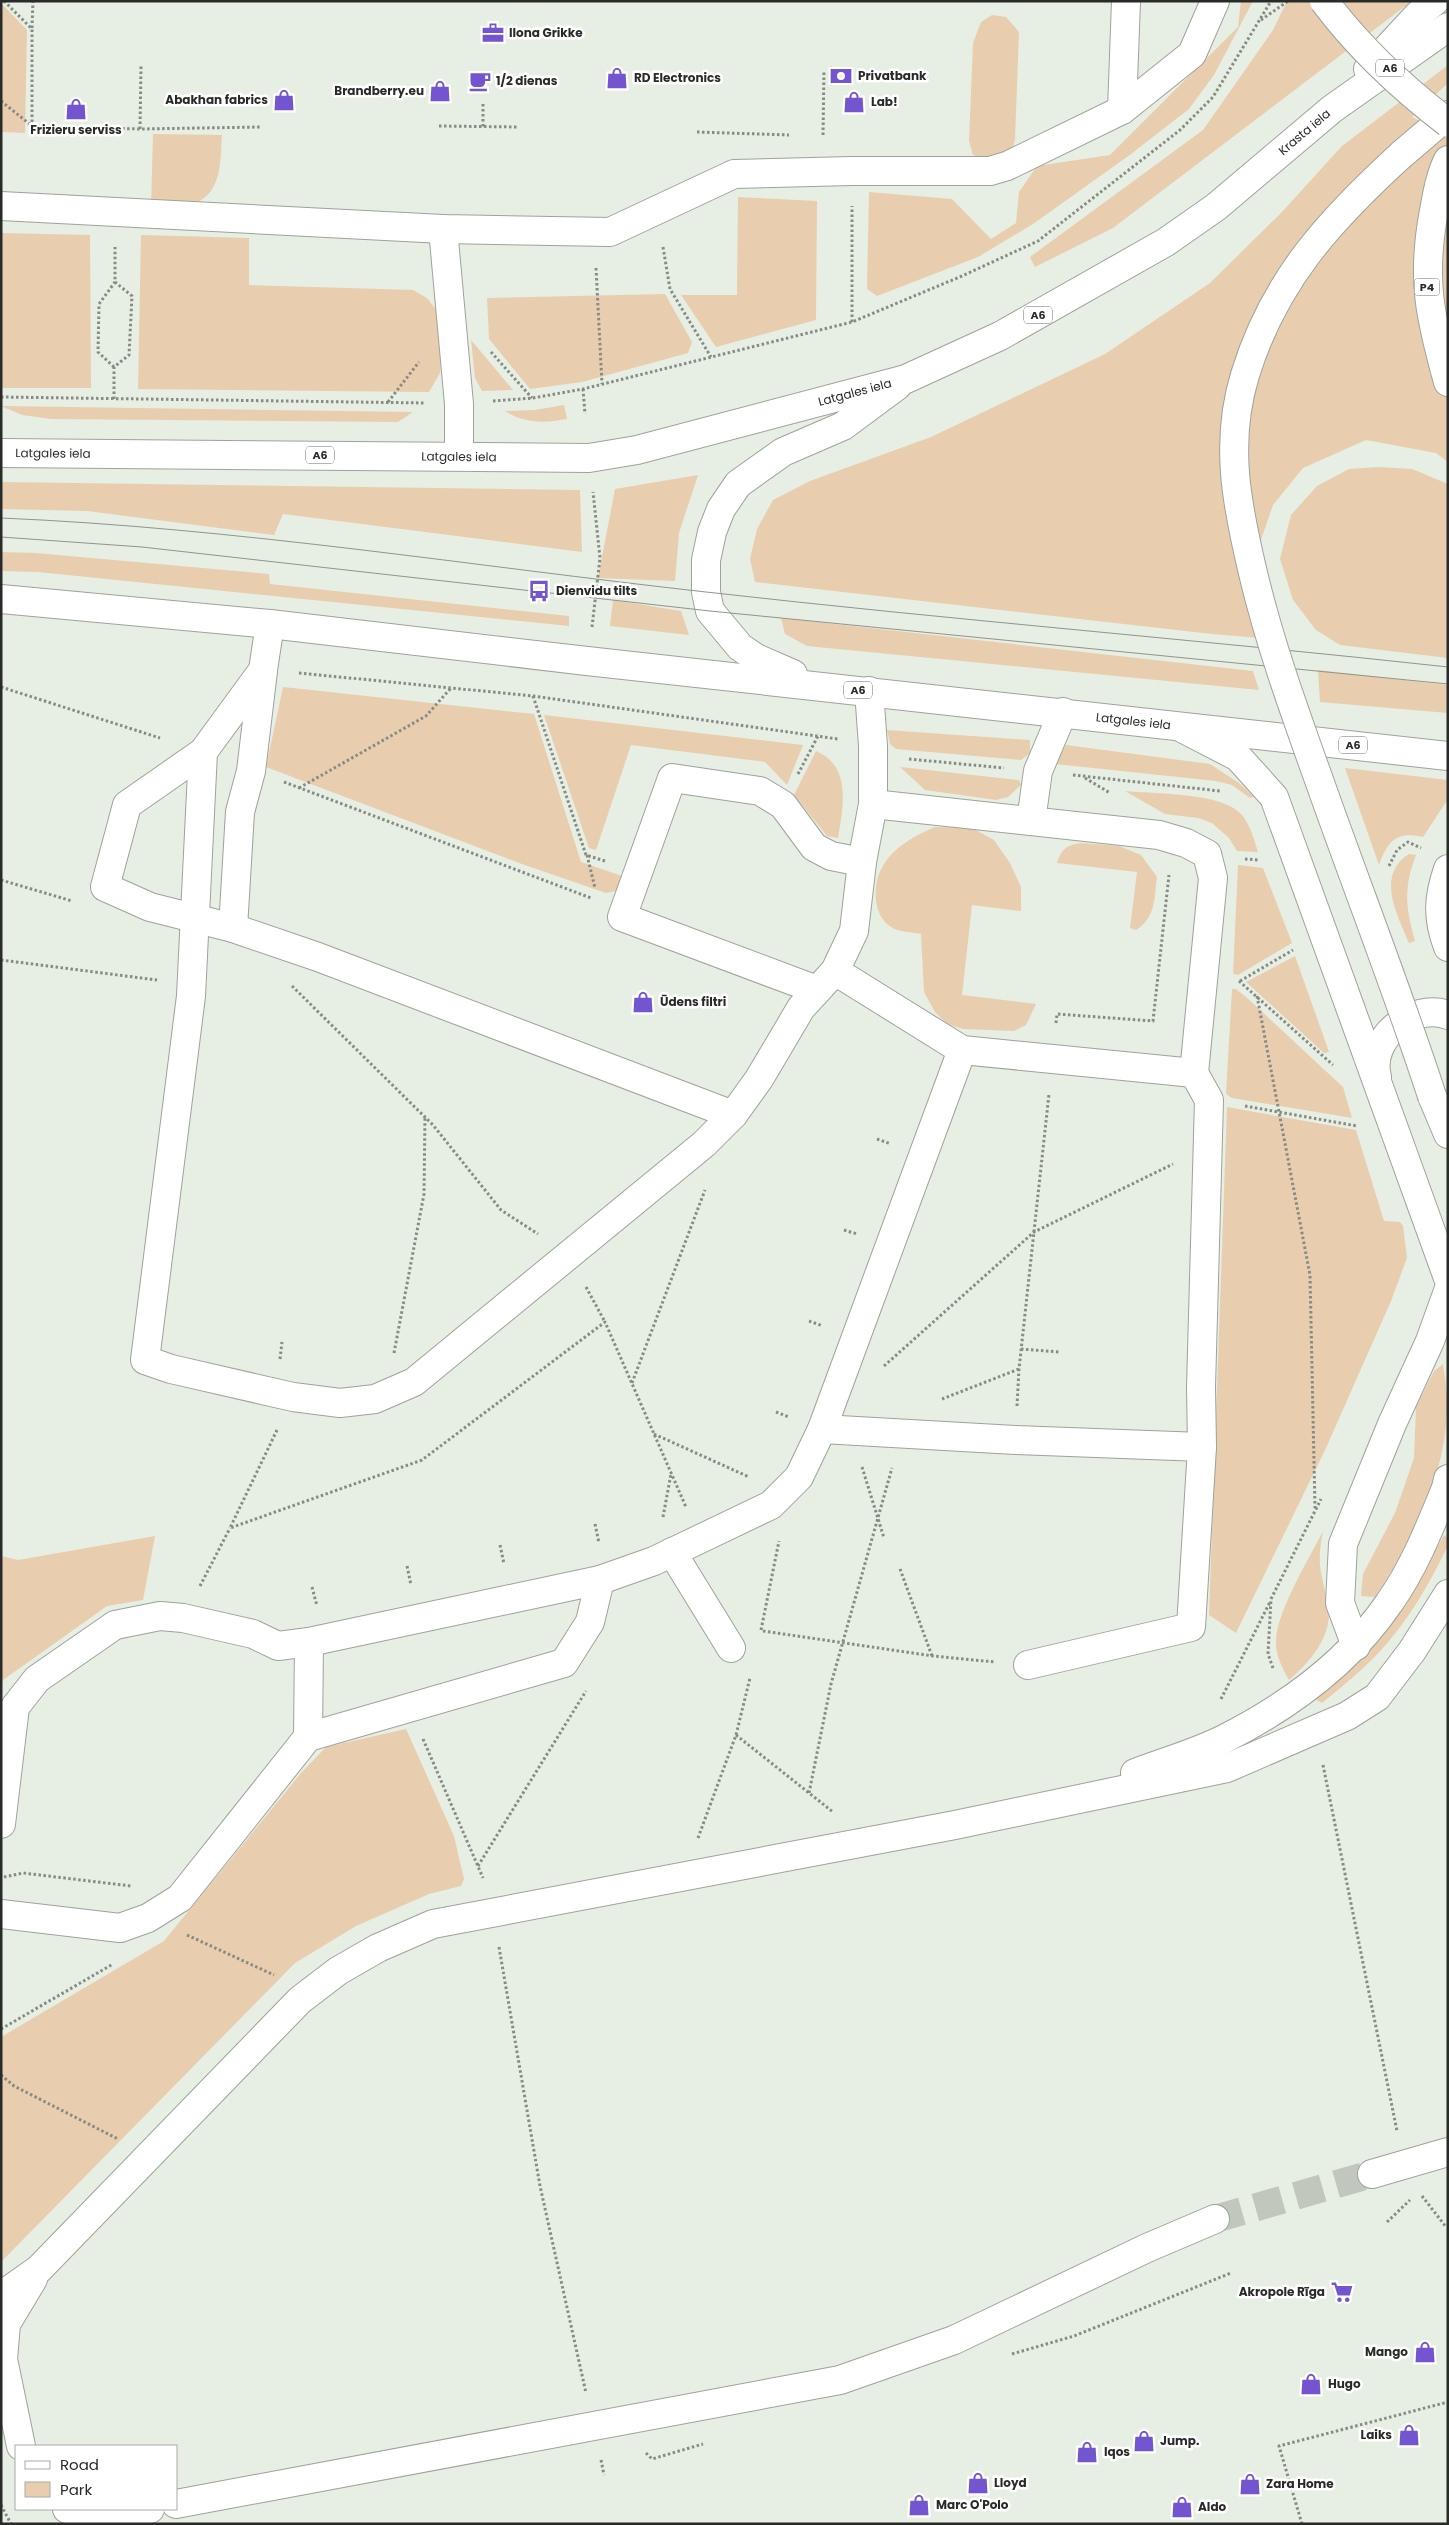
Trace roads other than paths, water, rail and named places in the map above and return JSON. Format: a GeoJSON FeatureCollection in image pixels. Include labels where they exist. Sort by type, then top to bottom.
{"type":"FeatureCollection","features":[{"type":"Feature","properties":{"kind":"main road"},"geometry":{"type":"LineString","coordinates":[[1122,110],[1126,1]]}},
{"type":"Feature","properties":{"kind":"main road"},"geometry":{"type":"LineString","coordinates":[[1,206],[443,229],[610,232],[734,174],[852,171],[990,171],[1007,166],[1122,110],[1192,54],[1215,1]]}},
{"type":"Feature","properties":{"kind":"main road"},"geometry":{"type":"LineString","coordinates":[[1324,1],[1346,30],[1383,69],[1448,123]]}},
{"type":"Feature","properties":{"kind":"main road"},"geometry":{"type":"LineString","coordinates":[[1332,108],[1418,15],[1435,1]]}},
{"type":"Feature","properties":{"kind":"main road","name":"Krasta iela"},"geometry":{"type":"LineString","coordinates":[[1166,242],[1216,207],[1332,108],[1448,27]]}},
{"type":"Feature","properties":{"kind":"main road"},"geometry":{"type":"LineString","coordinates":[[1448,115],[1358,194],[1320,235],[1291,274],[1257,344],[1245,376],[1237,417],[1234,474],[1238,508],[1262,609],[1286,688],[1432,1096],[1448,1134]]}},
{"type":"Feature","properties":{"kind":"main road","name":"P4"},"geometry":{"type":"LineString","coordinates":[[1448,160],[1437,191],[1427,247],[1426,283],[1433,327],[1448,382]]}},
{"type":"Feature","properties":{"kind":"main road"},"geometry":{"type":"LineString","coordinates":[[443,229],[459,404],[458,456]]}},
{"type":"Feature","properties":{"kind":"main road","name":"Latgales iela"},"geometry":{"type":"LineString","coordinates":[[1,453],[589,458],[637,450],[906,379],[1000,336],[1166,242]]}},
{"type":"Feature","properties":{"kind":"main road","name":"Latgales iela"},"geometry":{"type":"LineString","coordinates":[[819,685],[756,658],[740,647],[710,611],[706,592],[706,560],[712,532],[721,509],[738,484],[783,452],[843,426],[906,379]]}},
{"type":"Feature","properties":{"kind":"main road","name":"Latgales iela"},"geometry":{"type":"LineString","coordinates":[[1,599],[270,624],[1448,756]]}},
{"type":"Feature","properties":{"kind":"main road"},"geometry":{"type":"LineString","coordinates":[[233,928],[240,812],[251,771],[270,624]]}},
{"type":"Feature","properties":{"kind":"main road"},"geometry":{"type":"LineString","coordinates":[[263,670],[202,752],[127,805],[105,887],[150,907],[233,928],[318,957],[733,1115]]}},
{"type":"Feature","properties":{"kind":"main road"},"geometry":{"type":"LineString","coordinates":[[202,752],[192,984],[146,1360],[171,1369],[292,1397],[340,1403],[375,1399],[414,1382],[704,1144],[733,1115],[760,1078],[801,1008],[826,981],[854,931],[862,862],[873,804],[873,746],[868,691]]}},
{"type":"Feature","properties":{"kind":"main road"},"geometry":{"type":"LineString","coordinates":[[1031,821],[1038,771],[1063,712]]}},
{"type":"Feature","properties":{"kind":"main road"},"geometry":{"type":"LineString","coordinates":[[1174,724],[1238,757],[1274,797],[1448,1278]]}},
{"type":"Feature","properties":{"kind":"main road"},"geometry":{"type":"LineString","coordinates":[[862,862],[831,856],[814,847],[783,805],[760,790],[672,778],[636,873],[622,917],[826,981],[962,1050],[1194,1073]]}},
{"type":"Feature","properties":{"kind":"main road"},"geometry":{"type":"LineString","coordinates":[[873,804],[1160,835],[1186,843],[1207,854],[1213,878],[1194,1073],[1209,1100],[1201,1387],[1202,1447],[1191,1627],[1028,1665]]}},
{"type":"Feature","properties":{"kind":"main road"},"geometry":{"type":"LineString","coordinates":[[1448,869],[1439,894],[1442,932],[1448,947]]}},
{"type":"Feature","properties":{"kind":"main road"},"geometry":{"type":"LineString","coordinates":[[1381,1090],[1376,1071],[1378,1051],[1387,1034],[1402,1020],[1421,1013],[1441,1012],[1448,1015]]}},
{"type":"Feature","properties":{"kind":"main road"},"geometry":{"type":"LineString","coordinates":[[1,1824],[15,1708],[37,1679],[115,1625],[160,1616],[183,1618],[253,1634],[278,1646],[309,1642],[600,1580],[672,1552],[771,1505],[799,1476],[822,1429],[962,1050]]}},
{"type":"Feature","properties":{"kind":"main road"},"geometry":{"type":"LineString","coordinates":[[1356,1646],[1340,1603],[1343,1544],[1392,1424],[1430,1342],[1448,1291]]}},
{"type":"Feature","properties":{"kind":"main road"},"geometry":{"type":"LineString","coordinates":[[822,1429],[1015,1440],[1202,1447]]}},
{"type":"Feature","properties":{"kind":"main road"},"geometry":{"type":"LineString","coordinates":[[1056,1802],[1222,1740],[1289,1701],[1356,1646],[1390,1603],[1422,1547],[1448,1479]]}},
{"type":"Feature","properties":{"kind":"main road"},"geometry":{"type":"LineString","coordinates":[[672,1552],[731,1648]]}},
{"type":"Feature","properties":{"kind":"main road"},"geometry":{"type":"LineString","coordinates":[[1,1914],[120,1928],[148,1918],[180,1898],[308,1737],[564,1664],[590,1622],[600,1580]]}},
{"type":"Feature","properties":{"kind":"main road"},"geometry":{"type":"LineString","coordinates":[[1,2296],[39,2269],[300,2000],[338,1971],[378,1948],[432,1924],[956,1825],[1056,1802],[1227,1768],[1347,1716],[1377,1697],[1407,1659],[1448,1594]]}},
{"type":"Feature","properties":{"kind":"main road"},"geometry":{"type":"LineString","coordinates":[[308,1737],[309,1642]]}},
{"type":"Feature","properties":{"kind":"main road"},"geometry":{"type":"LineString","coordinates":[[1372,2174],[1448,2152]]}},
{"type":"Feature","properties":{"kind":"main road"},"geometry":{"type":"LineString","coordinates":[[178,2504],[840,2380],[954,2340],[1147,2248],[1215,2219]]}},
{"type":"Feature","properties":{"kind":"main road"},"geometry":{"type":"LineString","coordinates":[[21,2445],[3,2359],[6,2324],[39,2269]]}},
{"type":"Feature","properties":{"kind":"main road"},"geometry":{"type":"LineString","coordinates":[[103,2510],[139,2511]]}},
{"type":"Feature","properties":{"kind":"main road"},"geometry":{"type":"LineString","coordinates":[[88,2524],[139,2511]]}},
{"type":"Feature","properties":{"kind":"tunnel"},"geometry":{"type":"LineString","coordinates":[[1215,2219],[1372,2174]]}},
{"type":"Feature","properties":{"kind":"tram line"},"geometry":{"type":"LineString","coordinates":[[1,518],[178,530],[266,539],[799,602],[1448,667]]}},
{"type":"Feature","properties":{"kind":"tram line"},"geometry":{"type":"LineString","coordinates":[[1,537],[142,547],[710,611],[1448,684]]}},
{"type":"Feature","properties":{"kind":"place","name":"Ilona Grikke"},"geometry":{"type":"Point","coordinates":[493,33]}},
{"type":"Feature","properties":{"kind":"place","name":"Privatbank"},"geometry":{"type":"Point","coordinates":[841,76]}},
{"type":"Feature","properties":{"kind":"place","name":"RD Electronics"},"geometry":{"type":"Point","coordinates":[617,78]}},
{"type":"Feature","properties":{"kind":"place","name":"1/2 dienas"},"geometry":{"type":"Point","coordinates":[480,81]}},
{"type":"Feature","properties":{"kind":"place","name":"Brandberry.eu"},"geometry":{"type":"Point","coordinates":[440,91]}},
{"type":"Feature","properties":{"kind":"place","name":"Abakhan fabrics"},"geometry":{"type":"Point","coordinates":[284,100]}},
{"type":"Feature","properties":{"kind":"place","name":"Lab!"},"geometry":{"type":"Point","coordinates":[854,102]}},
{"type":"Feature","properties":{"kind":"place","name":"Frizieru serviss"},"geometry":{"type":"Point","coordinates":[76,109]}},
{"type":"Feature","properties":{"kind":"place","name":"Dienvidu tilts"},"geometry":{"type":"Point","coordinates":[539,591]}},
{"type":"Feature","properties":{"kind":"place","name":"Ūdens filtri"},"geometry":{"type":"Point","coordinates":[643,1002]}},
{"type":"Feature","properties":{"kind":"place","name":"Akropole Rīga"},"geometry":{"type":"Point","coordinates":[1342,2292]}},
{"type":"Feature","properties":{"kind":"place","name":"Mango"},"geometry":{"type":"Point","coordinates":[1425,2352]}},
{"type":"Feature","properties":{"kind":"place","name":"Hugo"},"geometry":{"type":"Point","coordinates":[1311,2384]}},
{"type":"Feature","properties":{"kind":"place","name":"Laiks"},"geometry":{"type":"Point","coordinates":[1409,2435]}},
{"type":"Feature","properties":{"kind":"place","name":"Jump."},"geometry":{"type":"Point","coordinates":[1144,2441]}},
{"type":"Feature","properties":{"kind":"place","name":"Iqos"},"geometry":{"type":"Point","coordinates":[1087,2452]}},
{"type":"Feature","properties":{"kind":"place","name":"Lloyd"},"geometry":{"type":"Point","coordinates":[978,2483]}},
{"type":"Feature","properties":{"kind":"place","name":"Zara Home"},"geometry":{"type":"Point","coordinates":[1250,2484]}},
{"type":"Feature","properties":{"kind":"place","name":"Marc O'Polo"},"geometry":{"type":"Point","coordinates":[919,2505]}},
{"type":"Feature","properties":{"kind":"place","name":"Aldo"},"geometry":{"type":"Point","coordinates":[1182,2507]}}]}
